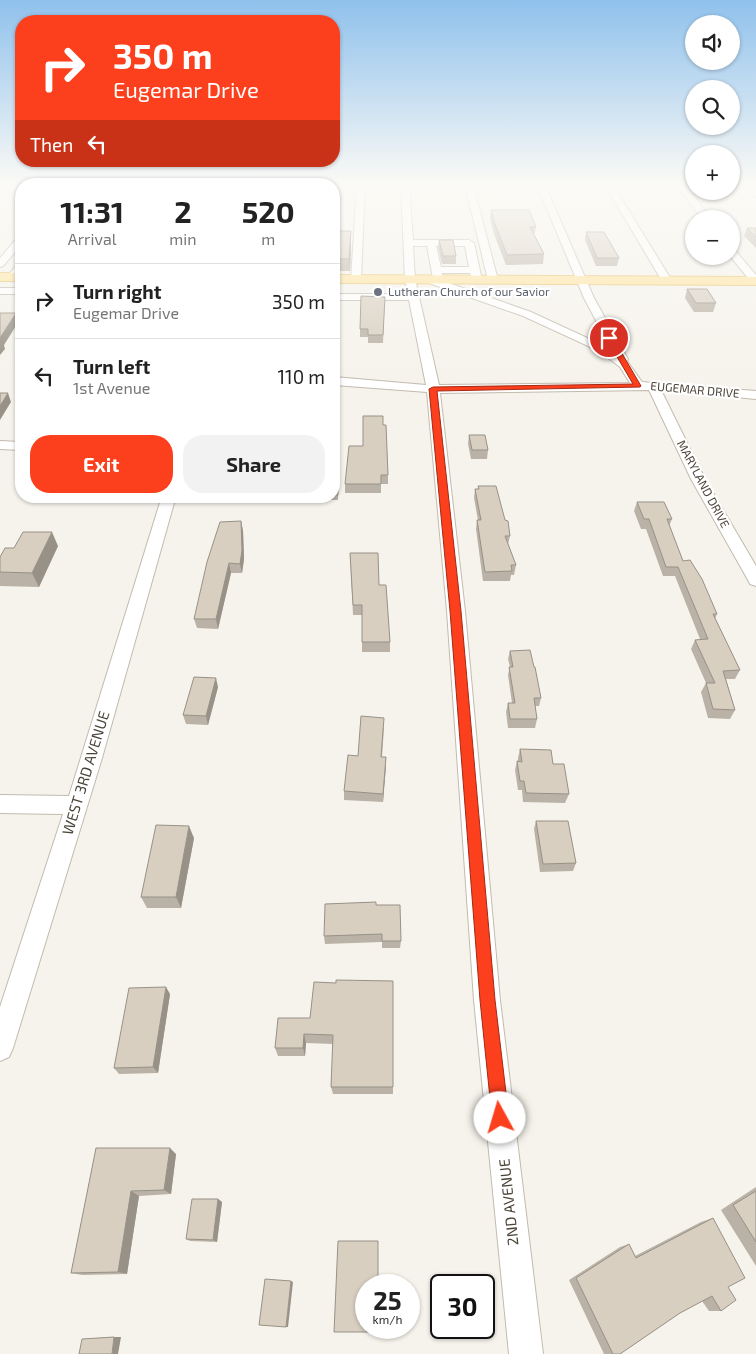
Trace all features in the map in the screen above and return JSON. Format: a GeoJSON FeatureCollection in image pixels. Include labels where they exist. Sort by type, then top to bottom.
{"type":"FeatureCollection","features":[{"type":"Feature","properties":{"kind":"main road"},"geometry":{"type":"LineString","coordinates":[[340,279],[426,281],[476,275],[493,280],[756,281]]}},
{"type":"Feature","properties":{"kind":"street"},"geometry":{"type":"LineString","coordinates":[[0,264],[15,248]]}},
{"type":"Feature","properties":{"kind":"street"},"geometry":{"type":"LineString","coordinates":[[356,279],[358,248]]}},
{"type":"Feature","properties":{"kind":"street","name":"2ND AVENUE"},"geometry":{"type":"LineString","coordinates":[[410,248],[426,281],[433,389],[456,611],[487,1000],[526,1354]]}},
{"type":"Feature","properties":{"kind":"street"},"geometry":{"type":"LineString","coordinates":[[426,281],[430,248]]}},
{"type":"Feature","properties":{"kind":"street"},"geometry":{"type":"LineString","coordinates":[[470,248],[476,275]]}},
{"type":"Feature","properties":{"kind":"street"},"geometry":{"type":"LineString","coordinates":[[485,248],[493,280]]}},
{"type":"Feature","properties":{"kind":"street"},"geometry":{"type":"LineString","coordinates":[[568,248],[609,338],[638,386]]}},
{"type":"Feature","properties":{"kind":"street"},"geometry":{"type":"LineString","coordinates":[[648,248],[668,281]]}},
{"type":"Feature","properties":{"kind":"street"},"geometry":{"type":"LineString","coordinates":[[740,261],[756,281]]}},
{"type":"Feature","properties":{"kind":"street"},"geometry":{"type":"LineString","coordinates":[[340,296],[426,281],[542,321],[603,348],[625,365]]}},
{"type":"Feature","properties":{"kind":"street","name":"EUGEMAR DRIVE"},"geometry":{"type":"LineString","coordinates":[[340,381],[433,389],[653,386],[756,395]]}},
{"type":"Feature","properties":{"kind":"street","name":"MARYLAND DRIVE"},"geometry":{"type":"LineString","coordinates":[[653,386],[698,479],[756,580]]}},
{"type":"Feature","properties":{"kind":"street","name":"WEST 3RD AVENUE"},"geometry":{"type":"LineString","coordinates":[[0,1048],[77,805],[167,503]]}},
{"type":"Feature","properties":{"kind":"street"},"geometry":{"type":"LineString","coordinates":[[0,804],[77,805]]}},
{"type":"Feature","properties":{"kind":"lane"},"geometry":{"type":"LineString","coordinates":[[11,291],[15,275]]}},
{"type":"Feature","properties":{"kind":"building"},"geometry":{"type":"Polygon","coordinates":[[[340,248],[350,248],[349,259],[340,259],[340,248]]]}},
{"type":"Feature","properties":{"kind":"building"},"geometry":{"type":"Polygon","coordinates":[[[441,248],[455,248],[456,256],[443,256],[441,248]]]}},
{"type":"Feature","properties":{"kind":"building"},"geometry":{"type":"Polygon","coordinates":[[[504,248],[541,248],[544,254],[507,255],[504,248]]]}},
{"type":"Feature","properties":{"kind":"building"},"geometry":{"type":"Polygon","coordinates":[[[593,248],[613,248],[619,258],[597,258],[593,248]]]}},
{"type":"Feature","properties":{"kind":"building"},"geometry":{"type":"Polygon","coordinates":[[[687,289],[707,289],[716,303],[696,303],[687,289]]]}},
{"type":"Feature","properties":{"kind":"building"},"geometry":{"type":"Polygon","coordinates":[[[361,296],[385,297],[383,335],[368,335],[368,329],[360,329],[361,296]]]}},
{"type":"Feature","properties":{"kind":"building"},"geometry":{"type":"Polygon","coordinates":[[[0,313],[15,313],[15,315],[0,338],[0,313]]]}},
{"type":"Feature","properties":{"kind":"building"},"geometry":{"type":"Polygon","coordinates":[[[0,393],[8,393],[0,406],[0,393]]]}},
{"type":"Feature","properties":{"kind":"building"},"geometry":{"type":"Polygon","coordinates":[[[363,416],[383,416],[383,425],[386,425],[388,475],[381,475],[381,484],[345,484],[349,446],[363,446],[363,416]]]}},
{"type":"Feature","properties":{"kind":"building"},"geometry":{"type":"Polygon","coordinates":[[[469,435],[485,435],[488,450],[472,450],[469,435]]]}},
{"type":"Feature","properties":{"kind":"building"},"geometry":{"type":"Polygon","coordinates":[[[478,486],[496,486],[505,520],[508,521],[510,536],[505,536],[516,565],[511,565],[512,571],[485,572],[477,520],[481,520],[475,489],[479,489],[478,486]]]}},
{"type":"Feature","properties":{"kind":"building"},"geometry":{"type":"Polygon","coordinates":[[[637,502],[664,502],[672,519],[667,519],[683,561],[690,560],[702,579],[717,614],[713,614],[740,670],[723,671],[735,710],[713,709],[706,683],[715,683],[695,640],[708,639],[678,567],[666,567],[649,519],[644,519],[637,502]]]}},
{"type":"Feature","properties":{"kind":"building"},"geometry":{"type":"Polygon","coordinates":[[[241,521],[242,550],[240,564],[229,563],[216,619],[194,619],[207,562],[220,522],[241,521]]]}},
{"type":"Feature","properties":{"kind":"building"},"geometry":{"type":"Polygon","coordinates":[[[23,532],[52,532],[32,573],[0,572],[0,557],[5,548],[14,548],[23,532]]]}},
{"type":"Feature","properties":{"kind":"building"},"geometry":{"type":"Polygon","coordinates":[[[350,553],[378,553],[379,585],[386,585],[390,642],[362,642],[362,605],[353,605],[350,553]]]}},
{"type":"Feature","properties":{"kind":"building"},"geometry":{"type":"Polygon","coordinates":[[[530,650],[541,698],[534,698],[537,719],[510,719],[508,703],[515,703],[509,667],[513,667],[510,651],[530,650]]]}},
{"type":"Feature","properties":{"kind":"building"},"geometry":{"type":"Polygon","coordinates":[[[194,677],[216,678],[206,716],[183,715],[194,677]]]}},
{"type":"Feature","properties":{"kind":"building"},"geometry":{"type":"Polygon","coordinates":[[[361,716],[384,718],[381,757],[386,757],[383,794],[344,791],[348,755],[358,756],[361,716]]]}},
{"type":"Feature","properties":{"kind":"building"},"geometry":{"type":"Polygon","coordinates":[[[520,749],[551,750],[553,764],[564,764],[569,794],[526,793],[524,781],[520,781],[517,761],[522,762],[520,749]]]}},
{"type":"Feature","properties":{"kind":"building"},"geometry":{"type":"Polygon","coordinates":[[[536,821],[568,821],[576,863],[543,864],[536,821]]]}},
{"type":"Feature","properties":{"kind":"building"},"geometry":{"type":"Polygon","coordinates":[[[156,825],[189,826],[176,897],[141,897],[156,825]]]}},
{"type":"Feature","properties":{"kind":"building"},"geometry":{"type":"Polygon","coordinates":[[[376,902],[376,905],[400,905],[401,941],[382,941],[382,934],[324,936],[325,904],[376,902]]]}},
{"type":"Feature","properties":{"kind":"building"},"geometry":{"type":"Polygon","coordinates":[[[336,980],[393,981],[393,1087],[331,1087],[333,1035],[304,1034],[303,1048],[275,1048],[278,1018],[310,1018],[314,982],[336,983],[336,980]]]}},
{"type":"Feature","properties":{"kind":"building"},"geometry":{"type":"Polygon","coordinates":[[[166,987],[153,1067],[114,1068],[129,988],[166,987]]]}},
{"type":"Feature","properties":{"kind":"building"},"geometry":{"type":"Polygon","coordinates":[[[96,1148],[170,1148],[164,1190],[131,1191],[118,1272],[71,1273],[96,1148]]]}},
{"type":"Feature","properties":{"kind":"building"},"geometry":{"type":"Polygon","coordinates":[[[756,1191],[756,1242],[733,1205],[756,1191]]]}},
{"type":"Feature","properties":{"kind":"building"},"geometry":{"type":"Polygon","coordinates":[[[192,1199],[218,1199],[213,1240],[186,1239],[192,1199]]]}},
{"type":"Feature","properties":{"kind":"building"},"geometry":{"type":"Polygon","coordinates":[[[713,1218],[745,1278],[728,1287],[736,1300],[721,1311],[712,1296],[680,1313],[620,1354],[613,1354],[576,1278],[629,1244],[636,1258],[713,1218]]]}},
{"type":"Feature","properties":{"kind":"building"},"geometry":{"type":"Polygon","coordinates":[[[338,1241],[378,1241],[378,1274],[355,1274],[355,1332],[334,1332],[338,1241]]]}},
{"type":"Feature","properties":{"kind":"building"},"geometry":{"type":"Polygon","coordinates":[[[265,1279],[291,1281],[286,1327],[259,1325],[265,1279]]]}},
{"type":"Feature","properties":{"kind":"building"},"geometry":{"type":"Polygon","coordinates":[[[114,1337],[112,1354],[79,1354],[82,1339],[114,1337]]]}},
{"type":"Feature","properties":{"kind":"place","name":"Lutheran Church of our Savior"},"geometry":{"type":"Point","coordinates":[378,292]}},
{"type":"Feature","properties":{"kind":"route"},"geometry":{"type":"LineString","coordinates":[[500,1118],[487,1000],[456,611],[433,389],[638,386],[609,338]]}}]}
